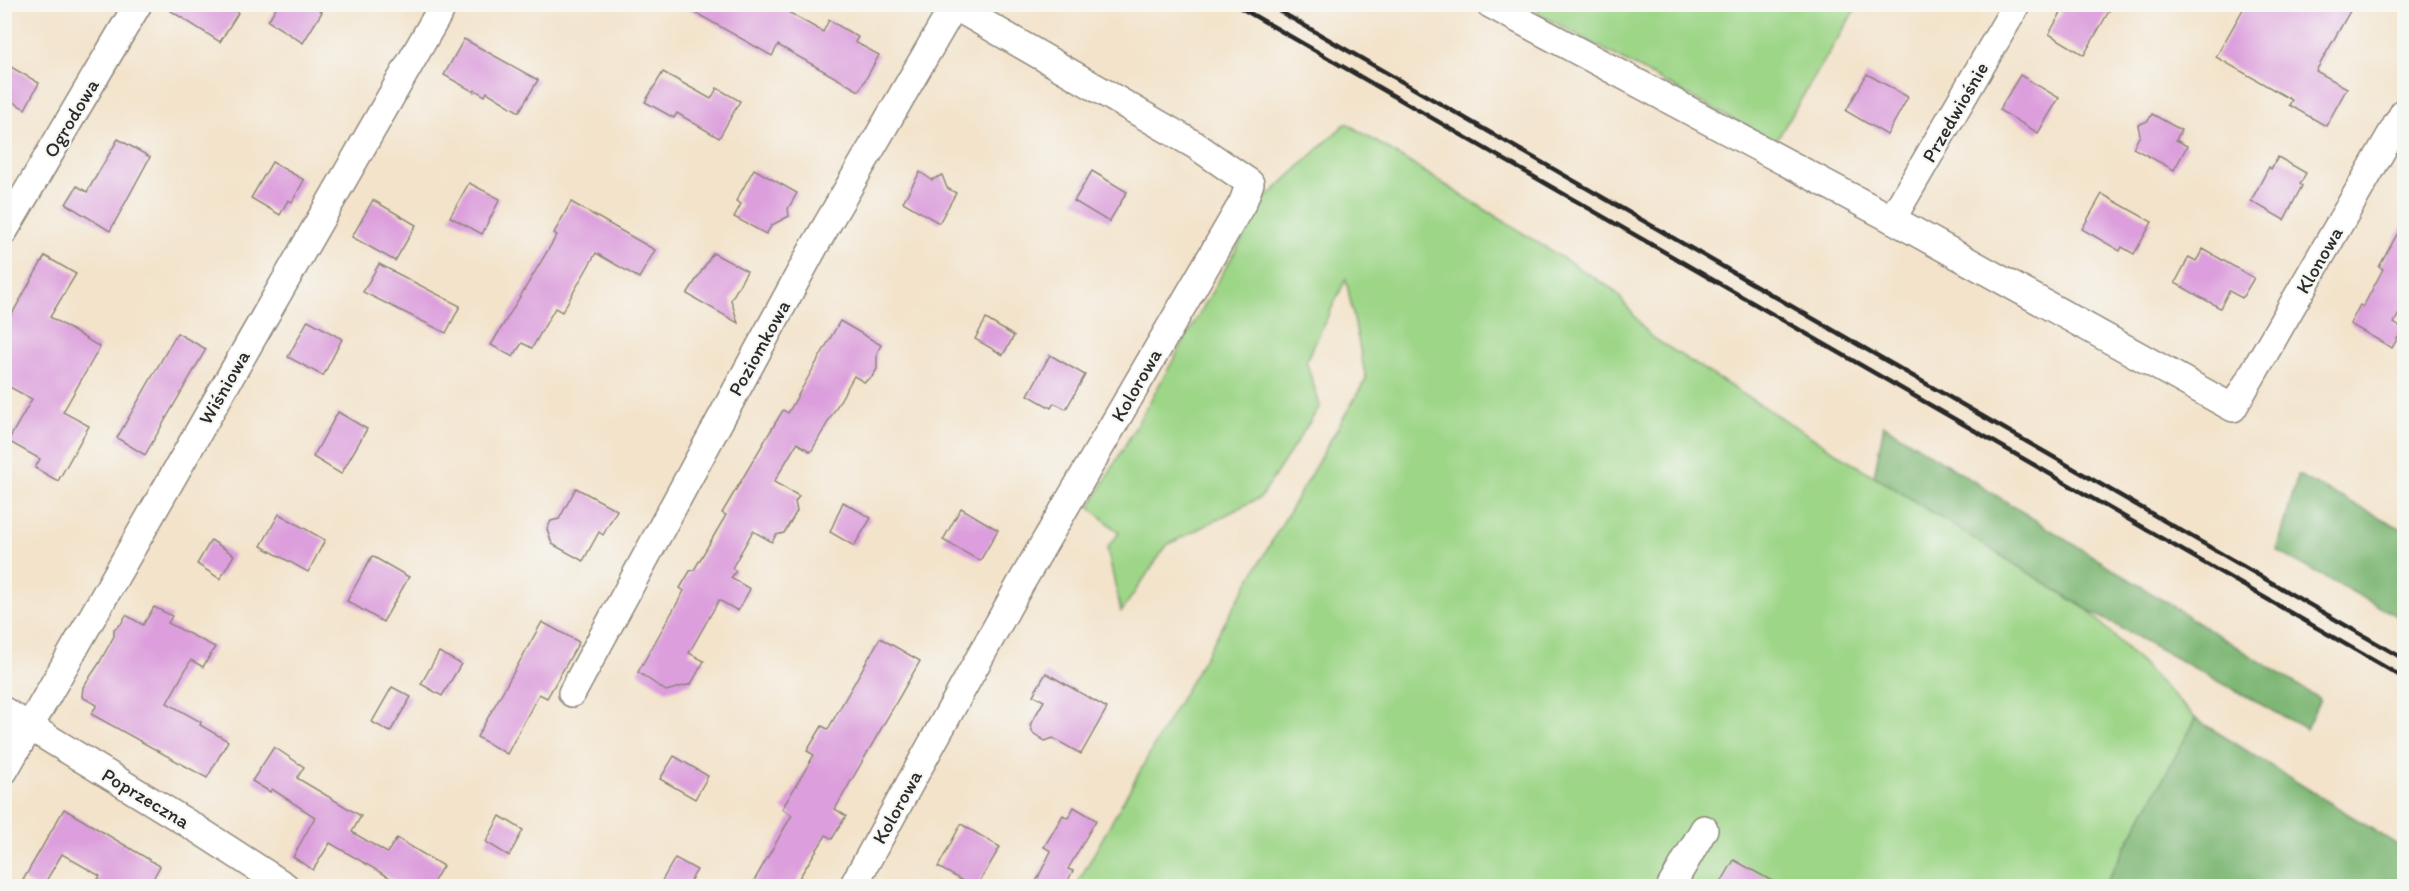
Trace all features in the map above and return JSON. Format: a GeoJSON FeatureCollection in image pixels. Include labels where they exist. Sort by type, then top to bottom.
{"type":"FeatureCollection","features":[{"type":"Feature","properties":{"kind":"street","name":"Ogrodowa"},"geometry":{"type":"LineString","coordinates":[[4,231],[138,4]]}},
{"type":"Feature","properties":{"kind":"street","name":"Wiśniowa"},"geometry":{"type":"LineString","coordinates":[[4,771],[444,4]]}},
{"type":"Feature","properties":{"kind":"street"},"geometry":{"type":"LineString","coordinates":[[1490,4],[1892,219]]}},
{"type":"Feature","properties":{"kind":"street","name":"Przedwiośnie"},"geometry":{"type":"LineString","coordinates":[[1892,219],[2017,4]]}},
{"type":"Feature","properties":{"kind":"street","name":"Poziomkowa"},"geometry":{"type":"LineString","coordinates":[[572,693],[814,247],[953,5]]}},
{"type":"Feature","properties":{"kind":"street","name":"Kolorowa"},"geometry":{"type":"LineString","coordinates":[[853,886],[1021,583],[1243,202],[1250,183],[1195,145],[953,5]]}},
{"type":"Feature","properties":{"kind":"street","name":"Klonowa"},"geometry":{"type":"LineString","coordinates":[[1892,219],[2233,408],[2404,112]]}},
{"type":"Feature","properties":{"kind":"street","name":"Poprzeczna"},"geometry":{"type":"LineString","coordinates":[[4,711],[197,829],[285,886]]}},
{"type":"Feature","properties":{"kind":"street"},"geometry":{"type":"LineString","coordinates":[[1671,886],[1704,829]]}},
{"type":"Feature","properties":{"kind":"green space"},"geometry":{"type":"Polygon","coordinates":[[[1541,4],[1858,5],[1774,144],[1537,13],[1541,4]]]}},
{"type":"Feature","properties":{"kind":"green space"},"geometry":{"type":"Polygon","coordinates":[[[1346,123],[1614,290],[1650,336],[2088,610],[2196,719],[2104,886],[1076,886],[1174,710],[1366,379],[1346,279],[1306,361],[1320,406],[1261,497],[1167,545],[1121,612],[1107,548],[1119,533],[1090,507],[1264,200],[1346,123]]]}},
{"type":"Feature","properties":{"kind":"green space"},"geometry":{"type":"Polygon","coordinates":[[[1884,425],[2320,699],[2306,729],[2088,610],[1874,476],[1884,425]]]}},
{"type":"Feature","properties":{"kind":"green space"},"geometry":{"type":"Polygon","coordinates":[[[2298,475],[2404,530],[2404,620],[2277,551],[2298,475]]]}},
{"type":"Feature","properties":{"kind":"green space"},"geometry":{"type":"Polygon","coordinates":[[[2196,719],[2404,849],[2404,886],[2104,886],[2196,719]]]}},
{"type":"Feature","properties":{"kind":"building"},"geometry":{"type":"Polygon","coordinates":[[[160,4],[225,4],[238,13],[220,42],[160,4]]]}},
{"type":"Feature","properties":{"kind":"building"},"geometry":{"type":"Polygon","coordinates":[[[278,4],[310,4],[322,12],[303,43],[268,21],[278,4]]]}},
{"type":"Feature","properties":{"kind":"building"},"geometry":{"type":"Polygon","coordinates":[[[680,4],[774,4],[823,32],[829,20],[858,37],[855,42],[879,55],[859,91],[778,45],[772,56],[680,4]]]}},
{"type":"Feature","properties":{"kind":"building"},"geometry":{"type":"Polygon","coordinates":[[[2066,4],[2113,4],[2084,55],[2049,34],[2066,4]]]}},
{"type":"Feature","properties":{"kind":"building"},"geometry":{"type":"Polygon","coordinates":[[[2246,4],[2354,4],[2316,71],[2347,88],[2326,126],[2289,105],[2292,100],[2216,57],[2246,4]]]}},
{"type":"Feature","properties":{"kind":"building"},"geometry":{"type":"Polygon","coordinates":[[[464,39],[538,80],[519,112],[487,92],[485,96],[475,90],[474,92],[444,75],[464,39]]]}},
{"type":"Feature","properties":{"kind":"building"},"geometry":{"type":"Polygon","coordinates":[[[4,63],[39,83],[25,109],[4,97],[4,63]]]}},
{"type":"Feature","properties":{"kind":"building"},"geometry":{"type":"Polygon","coordinates":[[[663,72],[711,99],[717,88],[740,101],[719,138],[677,113],[674,118],[645,102],[663,72]]]}},
{"type":"Feature","properties":{"kind":"building"},"geometry":{"type":"Polygon","coordinates":[[[1867,74],[1908,97],[1887,135],[1846,111],[1867,74]]]}},
{"type":"Feature","properties":{"kind":"building"},"geometry":{"type":"Polygon","coordinates":[[[2020,75],[2059,98],[2038,133],[1999,110],[2020,75]]]}},
{"type":"Feature","properties":{"kind":"building"},"geometry":{"type":"Polygon","coordinates":[[[2152,114],[2181,130],[2176,140],[2187,146],[2174,170],[2133,148],[2140,135],[2138,125],[2148,121],[2152,114]]]}},
{"type":"Feature","properties":{"kind":"building"},"geometry":{"type":"Polygon","coordinates":[[[118,139],[150,157],[110,231],[66,204],[77,186],[87,192],[118,139]]]}},
{"type":"Feature","properties":{"kind":"building"},"geometry":{"type":"Polygon","coordinates":[[[2278,157],[2306,173],[2300,184],[2302,186],[2284,220],[2251,201],[2269,167],[2271,169],[2278,157]]]}},
{"type":"Feature","properties":{"kind":"building"},"geometry":{"type":"Polygon","coordinates":[[[272,162],[304,180],[292,202],[288,200],[280,215],[251,198],[272,162]]]}},
{"type":"Feature","properties":{"kind":"building"},"geometry":{"type":"Polygon","coordinates":[[[754,169],[797,193],[788,209],[789,216],[772,225],[766,234],[734,217],[741,204],[736,201],[754,169]]]}},
{"type":"Feature","properties":{"kind":"building"},"geometry":{"type":"Polygon","coordinates":[[[1092,171],[1127,192],[1109,222],[1074,201],[1092,171]]]}},
{"type":"Feature","properties":{"kind":"building"},"geometry":{"type":"Polygon","coordinates":[[[920,172],[932,180],[942,175],[947,188],[956,193],[939,223],[903,202],[920,172]]]}},
{"type":"Feature","properties":{"kind":"building"},"geometry":{"type":"Polygon","coordinates":[[[469,183],[500,199],[482,234],[450,217],[469,183]]]}},
{"type":"Feature","properties":{"kind":"building"},"geometry":{"type":"Polygon","coordinates":[[[2102,194],[2152,222],[2134,254],[2122,247],[2120,251],[2082,229],[2102,194]]]}},
{"type":"Feature","properties":{"kind":"building"},"geometry":{"type":"Polygon","coordinates":[[[373,200],[416,225],[395,261],[352,237],[373,200]]]}},
{"type":"Feature","properties":{"kind":"building"},"geometry":{"type":"Polygon","coordinates":[[[571,202],[655,250],[639,278],[596,253],[562,312],[555,308],[532,348],[522,343],[513,357],[491,345],[557,235],[554,233],[571,202]]]}},
{"type":"Feature","properties":{"kind":"building"},"geometry":{"type":"Polygon","coordinates":[[[2404,222],[2404,304],[2394,323],[2403,329],[2392,348],[2350,324],[2360,305],[2363,307],[2383,269],[2379,267],[2404,222]]]}},
{"type":"Feature","properties":{"kind":"building"},"geometry":{"type":"Polygon","coordinates":[[[2203,249],[2254,278],[2242,298],[2229,291],[2220,308],[2175,283],[2189,257],[2196,261],[2203,249]]]}},
{"type":"Feature","properties":{"kind":"building"},"geometry":{"type":"Polygon","coordinates":[[[713,253],[747,271],[731,300],[738,323],[687,294],[713,253]]]}},
{"type":"Feature","properties":{"kind":"building"},"geometry":{"type":"Polygon","coordinates":[[[45,256],[76,274],[50,317],[100,347],[63,412],[89,426],[58,481],[35,468],[40,459],[8,441],[32,399],[4,384],[4,328],[45,256]]]}},
{"type":"Feature","properties":{"kind":"building"},"geometry":{"type":"Polygon","coordinates":[[[379,264],[460,306],[446,333],[363,292],[379,264]]]}},
{"type":"Feature","properties":{"kind":"building"},"geometry":{"type":"Polygon","coordinates":[[[986,319],[1014,336],[1003,355],[975,339],[986,319]]]}},
{"type":"Feature","properties":{"kind":"building"},"geometry":{"type":"Polygon","coordinates":[[[308,320],[342,339],[323,376],[288,357],[308,320]]]}},
{"type":"Feature","properties":{"kind":"building"},"geometry":{"type":"Polygon","coordinates":[[[840,321],[881,345],[877,353],[877,369],[872,377],[864,382],[854,376],[811,452],[797,443],[774,482],[799,496],[795,502],[797,511],[784,533],[776,535],[772,542],[753,531],[732,568],[736,571],[731,578],[750,589],[738,611],[719,600],[689,653],[704,661],[691,684],[666,691],[638,672],[684,591],[680,588],[690,571],[694,570],[726,515],[722,513],[783,410],[788,413],[840,321]]]}},
{"type":"Feature","properties":{"kind":"building"},"geometry":{"type":"Polygon","coordinates":[[[177,333],[206,349],[145,455],[117,438],[177,333]]]}},
{"type":"Feature","properties":{"kind":"building"},"geometry":{"type":"Polygon","coordinates":[[[1050,355],[1085,375],[1066,409],[1054,403],[1051,408],[1028,395],[1050,355]]]}},
{"type":"Feature","properties":{"kind":"building"},"geometry":{"type":"Polygon","coordinates":[[[338,412],[367,429],[341,474],[313,457],[338,412]]]}},
{"type":"Feature","properties":{"kind":"building"},"geometry":{"type":"Polygon","coordinates":[[[576,488],[617,510],[603,535],[599,532],[583,561],[552,544],[547,529],[551,521],[559,519],[576,488]]]}},
{"type":"Feature","properties":{"kind":"building"},"geometry":{"type":"Polygon","coordinates":[[[843,502],[871,518],[854,546],[830,532],[843,502]]]}},
{"type":"Feature","properties":{"kind":"building"},"geometry":{"type":"Polygon","coordinates":[[[961,508],[998,530],[980,561],[943,540],[961,508]]]}},
{"type":"Feature","properties":{"kind":"building"},"geometry":{"type":"Polygon","coordinates":[[[279,514],[325,540],[308,572],[261,546],[279,514]]]}},
{"type":"Feature","properties":{"kind":"building"},"geometry":{"type":"Polygon","coordinates":[[[211,540],[234,555],[220,579],[197,564],[211,540]]]}},
{"type":"Feature","properties":{"kind":"building"},"geometry":{"type":"Polygon","coordinates":[[[372,556],[409,577],[383,622],[347,601],[372,556]]]}},
{"type":"Feature","properties":{"kind":"building"},"geometry":{"type":"Polygon","coordinates":[[[154,607],[172,616],[168,623],[215,647],[203,667],[191,660],[167,703],[201,722],[200,725],[228,741],[207,778],[91,714],[97,705],[82,697],[83,687],[114,636],[114,629],[121,624],[126,615],[143,625],[154,607]]]}},
{"type":"Feature","properties":{"kind":"building"},"geometry":{"type":"Polygon","coordinates":[[[542,622],[579,642],[547,698],[539,694],[507,754],[477,737],[542,622]]]}},
{"type":"Feature","properties":{"kind":"building"},"geometry":{"type":"Polygon","coordinates":[[[880,638],[920,661],[835,809],[846,816],[832,839],[826,835],[794,886],[751,886],[792,815],[782,809],[814,755],[807,751],[822,726],[828,729],[880,638]]]}},
{"type":"Feature","properties":{"kind":"building"},"geometry":{"type":"Polygon","coordinates":[[[439,652],[461,664],[442,696],[421,684],[439,652]]]}},
{"type":"Feature","properties":{"kind":"building"},"geometry":{"type":"Polygon","coordinates":[[[1046,673],[1107,708],[1081,754],[1053,738],[1045,741],[1033,733],[1030,725],[1044,701],[1033,695],[1046,673]]]}},
{"type":"Feature","properties":{"kind":"building"},"geometry":{"type":"Polygon","coordinates":[[[392,687],[411,697],[390,732],[372,722],[392,687]]]}},
{"type":"Feature","properties":{"kind":"building"},"geometry":{"type":"Polygon","coordinates":[[[274,747],[304,767],[297,778],[361,816],[352,832],[387,853],[397,838],[443,866],[431,886],[404,886],[330,843],[313,870],[293,857],[315,817],[272,789],[270,792],[252,781],[274,747]]]}},
{"type":"Feature","properties":{"kind":"building"},"geometry":{"type":"Polygon","coordinates":[[[674,756],[708,776],[695,799],[660,779],[674,756]]]}},
{"type":"Feature","properties":{"kind":"building"},"geometry":{"type":"Polygon","coordinates":[[[1074,807],[1096,820],[1068,869],[1073,871],[1065,886],[1034,886],[1051,851],[1044,847],[1063,815],[1068,818],[1074,807]]]}},
{"type":"Feature","properties":{"kind":"building"},"geometry":{"type":"Polygon","coordinates":[[[64,809],[160,866],[149,886],[94,886],[100,876],[62,854],[43,886],[34,886],[23,880],[64,809]]]}},
{"type":"Feature","properties":{"kind":"building"},"geometry":{"type":"Polygon","coordinates":[[[500,816],[523,830],[509,856],[486,842],[500,816]]]}},
{"type":"Feature","properties":{"kind":"building"},"geometry":{"type":"Polygon","coordinates":[[[961,824],[1000,847],[977,886],[972,886],[938,867],[961,824]]]}},
{"type":"Feature","properties":{"kind":"building"},"geometry":{"type":"Polygon","coordinates":[[[675,858],[697,870],[687,886],[659,886],[675,858]]]}},
{"type":"Feature","properties":{"kind":"building"},"geometry":{"type":"Polygon","coordinates":[[[1734,860],[1781,886],[1719,886],[1734,860]]]}},
{"type":"Feature","properties":{"kind":"railway"},"geometry":{"type":"LineString","coordinates":[[1234,4],[2404,678]]}},
{"type":"Feature","properties":{"kind":"railway"},"geometry":{"type":"LineString","coordinates":[[1267,4],[2404,659]]}}]}
